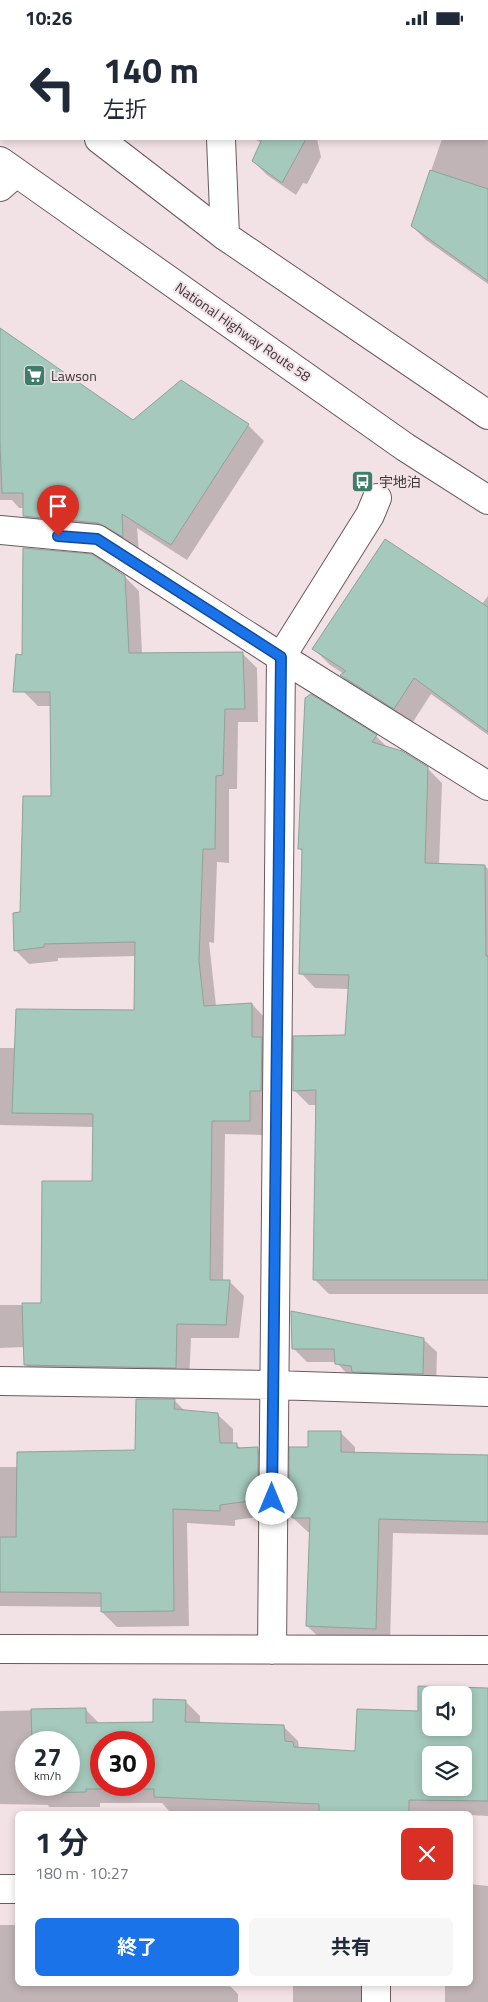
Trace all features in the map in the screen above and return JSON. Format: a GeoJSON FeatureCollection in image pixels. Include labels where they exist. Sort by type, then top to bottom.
{"type":"FeatureCollection","features":[{"type":"Feature","properties":{"kind":"main road"},"geometry":{"type":"LineString","coordinates":[[101,140],[225,236],[488,415]]}},
{"type":"Feature","properties":{"kind":"main road"},"geometry":{"type":"LineString","coordinates":[[221,140],[225,236]]}},
{"type":"Feature","properties":{"kind":"main road","name":"National Highway Route 58"},"geometry":{"type":"LineString","coordinates":[[5,174],[405,447],[488,500]]}},
{"type":"Feature","properties":{"kind":"main road"},"geometry":{"type":"LineString","coordinates":[[272,1650],[281,657],[370,515],[377,499]]}},
{"type":"Feature","properties":{"kind":"main road"},"geometry":{"type":"LineString","coordinates":[[0,530],[97,539],[488,786]]}},
{"type":"Feature","properties":{"kind":"main road"},"geometry":{"type":"LineString","coordinates":[[0,1381],[273,1385],[488,1392]]}},
{"type":"Feature","properties":{"kind":"main road"},"geometry":{"type":"LineString","coordinates":[[0,1649],[488,1650]]}},
{"type":"Feature","properties":{"kind":"main road"},"geometry":{"type":"LineString","coordinates":[[0,1889],[15,1889]]}},
{"type":"Feature","properties":{"kind":"main road"},"geometry":{"type":"LineString","coordinates":[[376,1986],[376,2002]]}},
{"type":"Feature","properties":{"kind":"building"},"geometry":{"type":"Polygon","coordinates":[[[262,140],[305,140],[282,183],[252,161],[262,140]]]}},
{"type":"Feature","properties":{"kind":"building"},"geometry":{"type":"Polygon","coordinates":[[[430,170],[488,189],[488,281],[411,226],[430,170]]]}},
{"type":"Feature","properties":{"kind":"building"},"geometry":{"type":"Polygon","coordinates":[[[0,328],[133,420],[181,380],[249,424],[171,545],[122,514],[123,537],[98,523],[23,516],[23,493],[2,493],[0,328]]]}},
{"type":"Feature","properties":{"kind":"building"},"geometry":{"type":"Polygon","coordinates":[[[385,539],[488,607],[488,732],[414,678],[394,709],[340,675],[346,671],[312,649],[385,539]]]}},
{"type":"Feature","properties":{"kind":"building"},"geometry":{"type":"Polygon","coordinates":[[[23,548],[92,554],[125,576],[129,653],[243,652],[245,709],[225,709],[223,775],[216,776],[215,849],[203,849],[199,961],[204,1006],[252,1003],[252,1037],[262,1037],[261,1091],[250,1091],[250,1121],[212,1121],[210,1280],[230,1280],[226,1325],[177,1324],[176,1368],[24,1365],[22,1303],[41,1303],[42,1181],[92,1181],[93,1114],[12,1113],[16,1009],[134,1010],[135,942],[44,944],[44,947],[14,951],[13,913],[20,912],[23,796],[51,796],[50,692],[13,692],[16,654],[22,655],[23,548]]]}},
{"type":"Feature","properties":{"kind":"building"},"geometry":{"type":"Polygon","coordinates":[[[311,694],[377,735],[372,742],[402,751],[428,767],[425,863],[485,865],[486,956],[488,956],[488,1280],[313,1280],[316,1090],[293,1091],[293,1036],[345,1035],[349,975],[299,974],[302,849],[298,849],[305,698],[311,694]]]}},
{"type":"Feature","properties":{"kind":"building"},"geometry":{"type":"Polygon","coordinates":[[[291,1311],[424,1338],[423,1374],[352,1372],[351,1366],[335,1364],[334,1349],[292,1349],[291,1311]]]}},
{"type":"Feature","properties":{"kind":"building"},"geometry":{"type":"Polygon","coordinates":[[[136,1399],[175,1399],[174,1409],[218,1413],[220,1443],[237,1443],[237,1448],[258,1447],[258,1500],[220,1505],[220,1511],[173,1509],[174,1611],[101,1612],[101,1593],[0,1592],[0,1537],[16,1537],[17,1452],[135,1450],[136,1399]]]}},
{"type":"Feature","properties":{"kind":"building"},"geometry":{"type":"Polygon","coordinates":[[[308,1431],[341,1431],[341,1452],[488,1455],[488,1522],[379,1519],[376,1629],[306,1626],[310,1518],[292,1518],[292,1495],[289,1495],[289,1447],[308,1447],[308,1431]]]}},
{"type":"Feature","properties":{"kind":"building"},"geometry":{"type":"Polygon","coordinates":[[[418,1686],[422,1686],[422,1736],[472,1736],[472,1688],[488,1688],[488,1801],[409,1800],[409,1811],[319,1811],[319,1804],[154,1797],[155,1731],[90,1731],[90,1789],[86,1789],[86,1792],[80,1792],[80,1731],[32,1731],[31,1709],[86,1708],[86,1723],[153,1722],[153,1699],[186,1700],[185,1722],[284,1725],[285,1741],[293,1742],[294,1747],[355,1751],[357,1709],[418,1711],[418,1686]]]}},
{"type":"Feature","properties":{"kind":"place","name":"Lawson"},"geometry":{"type":"Point","coordinates":[35,376]}},
{"type":"Feature","properties":{"kind":"place","name":"宇地泊"},"geometry":{"type":"Point","coordinates":[363,482]}},
{"type":"Feature","properties":{"kind":"route"},"geometry":{"type":"LineString","coordinates":[[58,536],[97,539],[281,657],[272,1499]]}}]}
